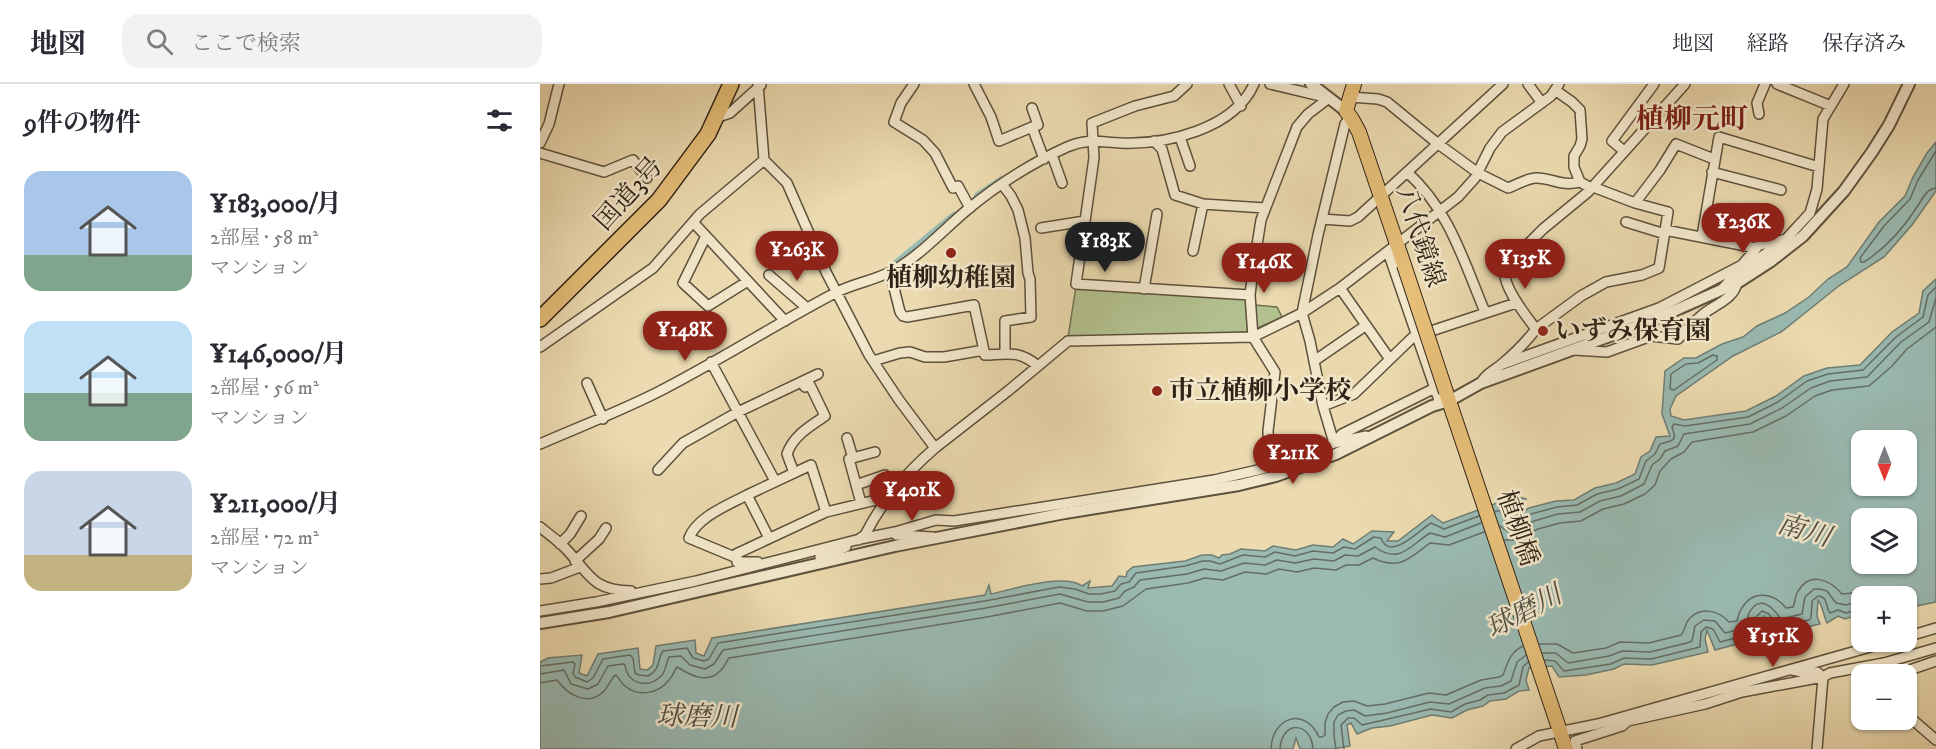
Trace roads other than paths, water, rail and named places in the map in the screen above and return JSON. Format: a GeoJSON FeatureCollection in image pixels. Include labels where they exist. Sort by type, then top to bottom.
{"type":"FeatureCollection","features":[{"type":"Feature","properties":{"kind":"highway","name":"国道3号"},"geometry":{"type":"LineString","coordinates":[[540,320],[659,200],[698,150],[731,84]]}},
{"type":"Feature","properties":{"kind":"main road"},"geometry":{"type":"LineString","coordinates":[[1349,115],[1352,90]]}},
{"type":"Feature","properties":{"kind":"main road","name":"八代鏡線"},"geometry":{"type":"LineString","coordinates":[[1349,115],[1359,132],[1382,196],[1393,248],[1404,265],[1445,398]]}},
{"type":"Feature","properties":{"kind":"main road","name":"植柳橋"},"geometry":{"type":"LineString","coordinates":[[1445,398],[1560,730]]}},
{"type":"Feature","properties":{"kind":"main road"},"geometry":{"type":"LineString","coordinates":[[1560,730],[1566,749]]}},
{"type":"Feature","properties":{"kind":"street"},"geometry":{"type":"LineString","coordinates":[[540,143],[549,124],[560,84]]}},
{"type":"Feature","properties":{"kind":"street"},"geometry":{"type":"LineString","coordinates":[[914,84],[894,122],[923,140],[934,153],[953,188],[958,186],[969,208]]}},
{"type":"Feature","properties":{"kind":"street"},"geometry":{"type":"LineString","coordinates":[[974,84],[991,117],[999,141],[1038,125],[1032,108]]}},
{"type":"Feature","properties":{"kind":"street"},"geometry":{"type":"LineString","coordinates":[[1187,84],[1174,96],[1136,106],[1092,123],[1094,158],[1076,284],[1250,295]]}},
{"type":"Feature","properties":{"kind":"street"},"geometry":{"type":"LineString","coordinates":[[1229,84],[1241,106]]}},
{"type":"Feature","properties":{"kind":"street"},"geometry":{"type":"LineString","coordinates":[[540,444],[603,419],[657,392],[837,292],[890,272],[930,243],[969,208],[1002,184],[1048,157],[1078,143],[1094,140],[1120,143],[1180,137],[1211,125],[1232,113],[1241,106],[1254,84]]}},
{"type":"Feature","properties":{"kind":"street"},"geometry":{"type":"LineString","coordinates":[[1270,84],[1329,98]]}},
{"type":"Feature","properties":{"kind":"street"},"geometry":{"type":"LineString","coordinates":[[1311,84],[1349,115],[1322,219],[1302,313],[1323,406],[1334,443]]}},
{"type":"Feature","properties":{"kind":"street"},"geometry":{"type":"LineString","coordinates":[[1322,219],[1354,220],[1503,84]]}},
{"type":"Feature","properties":{"kind":"street"},"geometry":{"type":"LineString","coordinates":[[1528,84],[1542,103]]}},
{"type":"Feature","properties":{"kind":"street"},"geometry":{"type":"LineString","coordinates":[[1624,151],[1612,141],[1654,84]]}},
{"type":"Feature","properties":{"kind":"street"},"geometry":{"type":"LineString","coordinates":[[1536,329],[1516,303],[1503,272],[1505,267],[1543,229],[1592,188],[1685,84]]}},
{"type":"Feature","properties":{"kind":"street"},"geometry":{"type":"LineString","coordinates":[[1759,114],[1756,103],[1765,84]]}},
{"type":"Feature","properties":{"kind":"street"},"geometry":{"type":"LineString","coordinates":[[1777,84],[1831,106]]}},
{"type":"Feature","properties":{"kind":"street"},"geometry":{"type":"LineString","coordinates":[[1334,443],[1342,434],[1651,321],[1721,290],[1786,239],[1810,213],[1817,189],[1823,119],[1844,84]]}},
{"type":"Feature","properties":{"kind":"street"},"geometry":{"type":"LineString","coordinates":[[1735,280],[1771,261],[1803,236],[1831,207],[1872,152],[1889,125],[1909,84]]}},
{"type":"Feature","properties":{"kind":"street"},"geometry":{"type":"LineString","coordinates":[[715,118],[730,113],[760,85]]}},
{"type":"Feature","properties":{"kind":"street"},"geometry":{"type":"LineString","coordinates":[[760,85],[764,160],[787,183],[851,323],[899,400],[935,448]]}},
{"type":"Feature","properties":{"kind":"street"},"geometry":{"type":"LineString","coordinates":[[886,500],[880,499],[826,512],[736,554],[737,562],[821,560],[860,539],[865,535],[886,500],[912,468],[1068,341],[1253,337],[1302,313],[1340,288],[1458,197],[1478,173],[1490,148],[1502,132],[1551,96],[1557,87],[1580,110],[1582,139],[1573,160],[1580,182],[1635,204],[1668,212],[1659,268],[1642,275],[1606,282],[1581,296],[1536,329],[1524,345],[1484,377],[1481,383]]}},
{"type":"Feature","properties":{"kind":"street"},"geometry":{"type":"LineString","coordinates":[[1352,90],[1387,102],[1478,173],[1508,188],[1535,177],[1560,184],[1580,182]]}},
{"type":"Feature","properties":{"kind":"street"},"geometry":{"type":"LineString","coordinates":[[1293,459],[1269,456],[1268,430],[1275,372],[1253,337],[1250,295],[1261,220],[1265,208],[1298,127],[1308,114],[1329,98]]}},
{"type":"Feature","properties":{"kind":"street"},"geometry":{"type":"LineString","coordinates":[[1032,127],[1062,183]]}},
{"type":"Feature","properties":{"kind":"street"},"geometry":{"type":"LineString","coordinates":[[1180,137],[1190,166]]}},
{"type":"Feature","properties":{"kind":"street"},"geometry":{"type":"LineString","coordinates":[[1702,236],[1719,137],[1819,168]]}},
{"type":"Feature","properties":{"kind":"street"},"geometry":{"type":"LineString","coordinates":[[1154,141],[1162,149],[1175,195],[1203,204],[1265,208]]}},
{"type":"Feature","properties":{"kind":"street"},"geometry":{"type":"LineString","coordinates":[[1635,204],[1676,144],[1714,159]]}},
{"type":"Feature","properties":{"kind":"street"},"geometry":{"type":"LineString","coordinates":[[540,153],[604,172],[633,160],[647,178]]}},
{"type":"Feature","properties":{"kind":"street"},"geometry":{"type":"LineString","coordinates":[[540,347],[653,268],[693,222],[764,160]]}},
{"type":"Feature","properties":{"kind":"street"},"geometry":{"type":"LineString","coordinates":[[1407,172],[1423,187],[1449,225],[1485,312]]}},
{"type":"Feature","properties":{"kind":"street"},"geometry":{"type":"LineString","coordinates":[[1712,172],[1781,190]]}},
{"type":"Feature","properties":{"kind":"street"},"geometry":{"type":"LineString","coordinates":[[1002,184],[1018,210],[1025,238],[1031,292],[1031,317],[1005,321],[1005,354]]}},
{"type":"Feature","properties":{"kind":"street"},"geometry":{"type":"LineString","coordinates":[[1192,251],[1203,204]]}},
{"type":"Feature","properties":{"kind":"street"},"geometry":{"type":"LineString","coordinates":[[1144,288],[1157,214]]}},
{"type":"Feature","properties":{"kind":"street"},"geometry":{"type":"LineString","coordinates":[[1041,228],[1084,221]]}},
{"type":"Feature","properties":{"kind":"street"},"geometry":{"type":"LineString","coordinates":[[693,222],[784,321]]}},
{"type":"Feature","properties":{"kind":"street"},"geometry":{"type":"LineString","coordinates":[[1626,222],[1665,232],[1702,236],[1756,248]]}},
{"type":"Feature","properties":{"kind":"street"},"geometry":{"type":"LineString","coordinates":[[706,236],[683,283],[708,306],[748,281]]}},
{"type":"Feature","properties":{"kind":"street"},"geometry":{"type":"LineString","coordinates":[[1571,350],[1606,352],[1651,336],[1678,339],[1705,312],[1721,304],[1736,289],[1735,280],[1742,265],[1759,245],[1786,239]]}},
{"type":"Feature","properties":{"kind":"street"},"geometry":{"type":"LineString","coordinates":[[1393,248],[1417,335],[1445,398]]}},
{"type":"Feature","properties":{"kind":"street"},"geometry":{"type":"LineString","coordinates":[[1503,364],[1659,308],[1742,265]]}},
{"type":"Feature","properties":{"kind":"street"},"geometry":{"type":"LineString","coordinates":[[890,272],[903,316],[974,305],[985,355],[1017,354],[1028,357],[1038,366]]}},
{"type":"Feature","properties":{"kind":"street"},"geometry":{"type":"LineString","coordinates":[[769,275],[807,308]]}},
{"type":"Feature","properties":{"kind":"street"},"geometry":{"type":"LineString","coordinates":[[1340,288],[1389,358]]}},
{"type":"Feature","properties":{"kind":"street"},"geometry":{"type":"LineString","coordinates":[[1323,406],[1354,394],[1413,337],[1516,303]]}},
{"type":"Feature","properties":{"kind":"street"},"geometry":{"type":"LineString","coordinates":[[1314,360],[1365,326]]}},
{"type":"Feature","properties":{"kind":"street"},"geometry":{"type":"LineString","coordinates":[[873,360],[910,352],[925,357],[944,357],[984,350]]}},
{"type":"Feature","properties":{"kind":"street"},"geometry":{"type":"LineString","coordinates":[[711,362],[775,481]]}},
{"type":"Feature","properties":{"kind":"street"},"geometry":{"type":"LineString","coordinates":[[658,470],[683,443],[738,412],[818,374]]}},
{"type":"Feature","properties":{"kind":"street"},"geometry":{"type":"LineString","coordinates":[[794,473],[787,454],[789,446],[803,431],[825,416],[810,384],[805,387],[802,382]]}},
{"type":"Feature","properties":{"kind":"street"},"geometry":{"type":"LineString","coordinates":[[587,383],[603,419]]}},
{"type":"Feature","properties":{"kind":"street"},"geometry":{"type":"LineString","coordinates":[[540,622],[609,612],[821,560],[1065,513],[1239,485],[1276,476],[1336,454],[1445,398]]}},
{"type":"Feature","properties":{"kind":"street"},"geometry":{"type":"LineString","coordinates":[[540,611],[596,602],[762,566],[936,520],[954,521],[1214,480],[1262,469],[1334,443],[1373,435]]}},
{"type":"Feature","properties":{"kind":"street"},"geometry":{"type":"LineString","coordinates":[[847,438],[853,458]]}},
{"type":"Feature","properties":{"kind":"street"},"geometry":{"type":"LineString","coordinates":[[861,503],[849,459],[875,452]]}},
{"type":"Feature","properties":{"kind":"street"},"geometry":{"type":"LineString","coordinates":[[737,558],[689,537],[692,530],[747,495],[811,465],[826,512]]}},
{"type":"Feature","properties":{"kind":"street"},"geometry":{"type":"LineString","coordinates":[[856,485],[885,476]]}},
{"type":"Feature","properties":{"kind":"street"},"geometry":{"type":"LineString","coordinates":[[747,495],[769,538]]}},
{"type":"Feature","properties":{"kind":"street"},"geometry":{"type":"LineString","coordinates":[[560,544],[570,534],[581,516]]}},
{"type":"Feature","properties":{"kind":"street"},"geometry":{"type":"LineString","coordinates":[[540,527],[566,549],[591,579],[615,591],[681,590],[684,595]]}},
{"type":"Feature","properties":{"kind":"street"},"geometry":{"type":"LineString","coordinates":[[540,579],[551,578],[577,564],[606,528]]}},
{"type":"Feature","properties":{"kind":"street"},"geometry":{"type":"LineString","coordinates":[[884,535],[927,535],[938,538]]}},
{"type":"Feature","properties":{"kind":"street"},"geometry":{"type":"LineString","coordinates":[[1917,634],[1936,628]]}},
{"type":"Feature","properties":{"kind":"street"},"geometry":{"type":"LineString","coordinates":[[1895,664],[1936,648]]}},
{"type":"Feature","properties":{"kind":"street"},"geometry":{"type":"LineString","coordinates":[[1516,749],[1539,736],[1598,724],[1854,652]]}},
{"type":"Feature","properties":{"kind":"street"},"geometry":{"type":"LineString","coordinates":[[1917,668],[1936,661]]}},
{"type":"Feature","properties":{"kind":"street"},"geometry":{"type":"LineString","coordinates":[[1763,688],[1792,670],[1817,672],[1823,677]]}},
{"type":"Feature","properties":{"kind":"street"},"geometry":{"type":"LineString","coordinates":[[1577,749],[1575,741],[1622,726],[1628,721],[1705,704],[1742,692],[1823,677],[1830,673],[1851,671]]}},
{"type":"Feature","properties":{"kind":"street"},"geometry":{"type":"LineString","coordinates":[[1817,749],[1823,677]]}},
{"type":"Feature","properties":{"kind":"street"},"geometry":{"type":"LineString","coordinates":[[1917,724],[1936,740]]}},
{"type":"Feature","properties":{"kind":"water"},"geometry":{"type":"Polygon","coordinates":[[[1936,142],[1936,191],[1912,225],[1884,257],[1840,285],[1781,332],[1733,356],[1676,396],[1670,409],[1671,416],[1684,420],[1746,411],[1776,396],[1804,376],[1827,368],[1860,365],[1892,332],[1919,313],[1923,291],[1936,279],[1936,602],[1917,606],[1917,586],[1851,586],[1851,617],[1845,619],[1838,616],[1827,623],[1818,600],[1817,616],[1820,624],[1772,635],[1764,616],[1761,620],[1764,637],[1715,650],[1707,630],[1705,639],[1708,652],[1652,665],[1624,664],[1614,669],[1586,675],[1559,677],[1552,666],[1529,668],[1526,680],[1529,690],[1519,691],[1506,699],[1490,701],[1452,718],[1432,715],[1390,726],[1372,728],[1357,734],[1351,723],[1347,725],[1350,746],[1333,749],[1300,749],[1296,738],[1293,749],[540,749],[540,662],[548,658],[582,655],[579,673],[587,676],[598,654],[638,648],[640,669],[647,670],[653,665],[656,646],[695,640],[696,653],[704,656],[712,638],[985,595],[989,585],[991,594],[1025,586],[1063,581],[1074,582],[1082,586],[1090,581],[1088,588],[1112,586],[1119,576],[1126,577],[1127,572],[1133,567],[1185,561],[1202,555],[1219,558],[1241,549],[1265,551],[1273,546],[1296,550],[1313,545],[1333,547],[1343,539],[1353,544],[1372,531],[1394,532],[1387,541],[1398,541],[1432,515],[1443,523],[1516,496],[1526,499],[1507,512],[1511,519],[1529,508],[1556,501],[1574,500],[1595,488],[1616,483],[1635,474],[1641,457],[1650,451],[1656,437],[1670,436],[1662,414],[1665,371],[1684,358],[1696,358],[1722,344],[1743,337],[1757,326],[1785,313],[1809,297],[1828,279],[1847,267],[1879,222],[1905,196],[1913,177],[1936,142]]]}},
{"type":"Feature","properties":{"kind":"waterway"},"geometry":{"type":"LineString","coordinates":[[978,196],[1002,180]]}},
{"type":"Feature","properties":{"kind":"waterway"},"geometry":{"type":"LineString","coordinates":[[897,263],[954,216]]}},
{"type":"Feature","properties":{"kind":"place","name":"植柳幼稚園"},"geometry":{"type":"Point","coordinates":[951,253]}},
{"type":"Feature","properties":{"kind":"place","name":"いずみ保育園"},"geometry":{"type":"Point","coordinates":[1543,331]}},
{"type":"Feature","properties":{"kind":"place","name":"市立植柳小学校"},"geometry":{"type":"Point","coordinates":[1157,391]}},
{"type":"Feature","properties":{"kind":"district","name":"植柳元町"},"geometry":{"type":"Point","coordinates":[1692,119]}},
{"type":"Feature","properties":{"kind":"water label","name":"南川"},"geometry":{"type":"Point","coordinates":[1804,531]}},
{"type":"Feature","properties":{"kind":"water label","name":"球磨川"},"geometry":{"type":"Point","coordinates":[1524,612]}},
{"type":"Feature","properties":{"kind":"water label","name":"球磨川"},"geometry":{"type":"Point","coordinates":[697,717]}}]}
